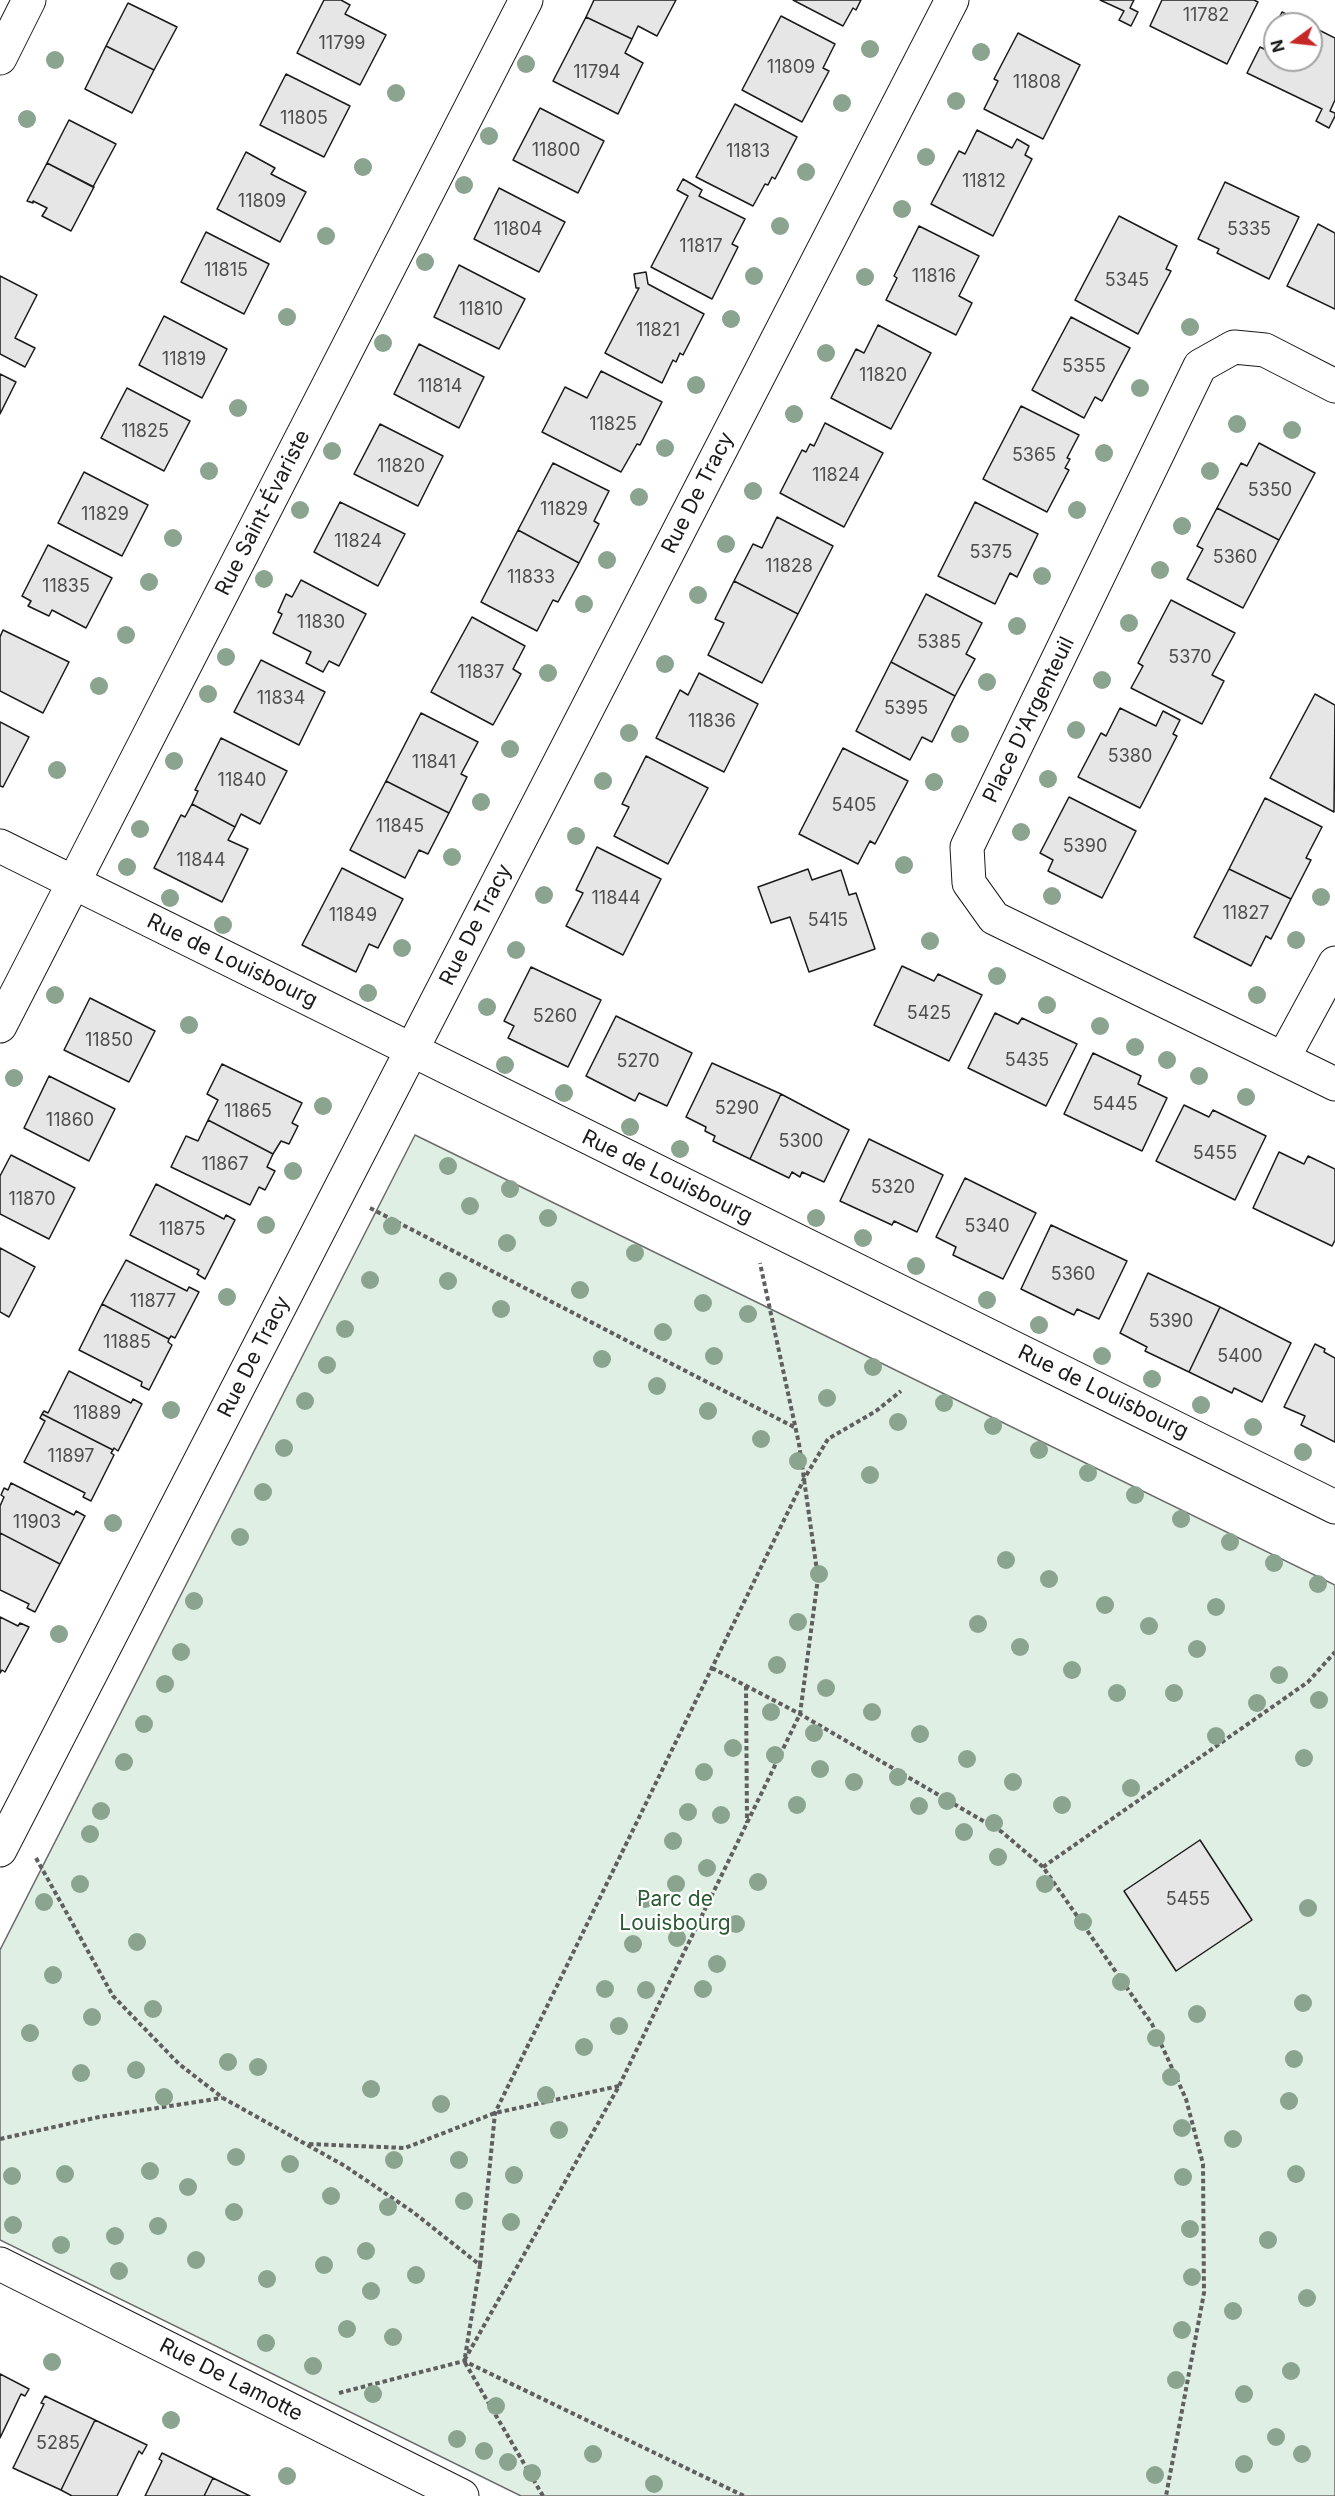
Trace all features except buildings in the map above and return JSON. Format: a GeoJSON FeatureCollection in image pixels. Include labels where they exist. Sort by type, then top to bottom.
{"type":"FeatureCollection","features":[{"type":"Feature","properties":{"kind":"street"},"geometry":{"type":"LineString","coordinates":[[0,58],[29,0]]}},
{"type":"Feature","properties":{"kind":"street","name":"Rue Saint-Évariste"},"geometry":{"type":"LineString","coordinates":[[0,1026],[526,0]]}},
{"type":"Feature","properties":{"kind":"street","name":"Rue De Tracy"},"geometry":{"type":"LineString","coordinates":[[0,1850],[952,0]]}},
{"type":"Feature","properties":{"kind":"street","name":"Place D'Argenteuil"},"geometry":{"type":"LineString","coordinates":[[1335,386],[1265,350],[1234,347],[1200,366],[967,847],[969,883],[994,918],[1284,1057],[1335,1084]]}},
{"type":"Feature","properties":{"kind":"street","name":"Rue de Louisbourg"},"geometry":{"type":"LineString","coordinates":[[0,846],[1335,1507]]}},
{"type":"Feature","properties":{"kind":"street"},"geometry":{"type":"LineString","coordinates":[[1284,1057],[1335,963]]}},
{"type":"Feature","properties":{"kind":"street","name":"Rue De Lamotte"},"geometry":{"type":"LineString","coordinates":[[0,2264],[462,2496]]}},
{"type":"Feature","properties":{"kind":"path"},"geometry":{"type":"LineString","coordinates":[[339,1192],[796,1428]]}},
{"type":"Feature","properties":{"kind":"path"},"geometry":{"type":"LineString","coordinates":[[464,2361],[619,2086],[800,1714],[818,1578],[796,1428],[751,1218]]}},
{"type":"Feature","properties":{"kind":"path"},"geometry":{"type":"LineString","coordinates":[[543,2496],[464,2361],[480,2265],[495,2113],[804,1479],[828,1439],[876,1411],[901,1391]]}},
{"type":"Feature","properties":{"kind":"path"},"geometry":{"type":"LineString","coordinates":[[1043,1867],[1308,1682],[1335,1652]]}},
{"type":"Feature","properties":{"kind":"path"},"geometry":{"type":"LineString","coordinates":[[712,1668],[800,1714],[1002,1832],[1043,1867],[1152,2024],[1186,2099],[1203,2164],[1204,2293],[1167,2496]]}},
{"type":"Feature","properties":{"kind":"path"},"geometry":{"type":"LineString","coordinates":[[746,1686],[747,1826]]}},
{"type":"Feature","properties":{"kind":"path"},"geometry":{"type":"LineString","coordinates":[[15,1820],[113,1996],[179,2064],[223,2098],[345,2166],[413,2212],[480,2265]]}},
{"type":"Feature","properties":{"kind":"path"},"geometry":{"type":"LineString","coordinates":[[308,2144],[405,2148],[495,2113],[619,2086]]}},
{"type":"Feature","properties":{"kind":"path"},"geometry":{"type":"LineString","coordinates":[[0,2139],[99,2117],[223,2098]]}},
{"type":"Feature","properties":{"kind":"path"},"geometry":{"type":"LineString","coordinates":[[284,2407],[464,2361],[744,2496]]}},
{"type":"Feature","properties":{"kind":"green space","name":"Parc de Louisbourg"},"geometry":{"type":"Polygon","coordinates":[[[415,1135],[1335,1585],[1335,2496],[521,2496],[0,2240],[0,1950],[415,1135]]]}}]}
